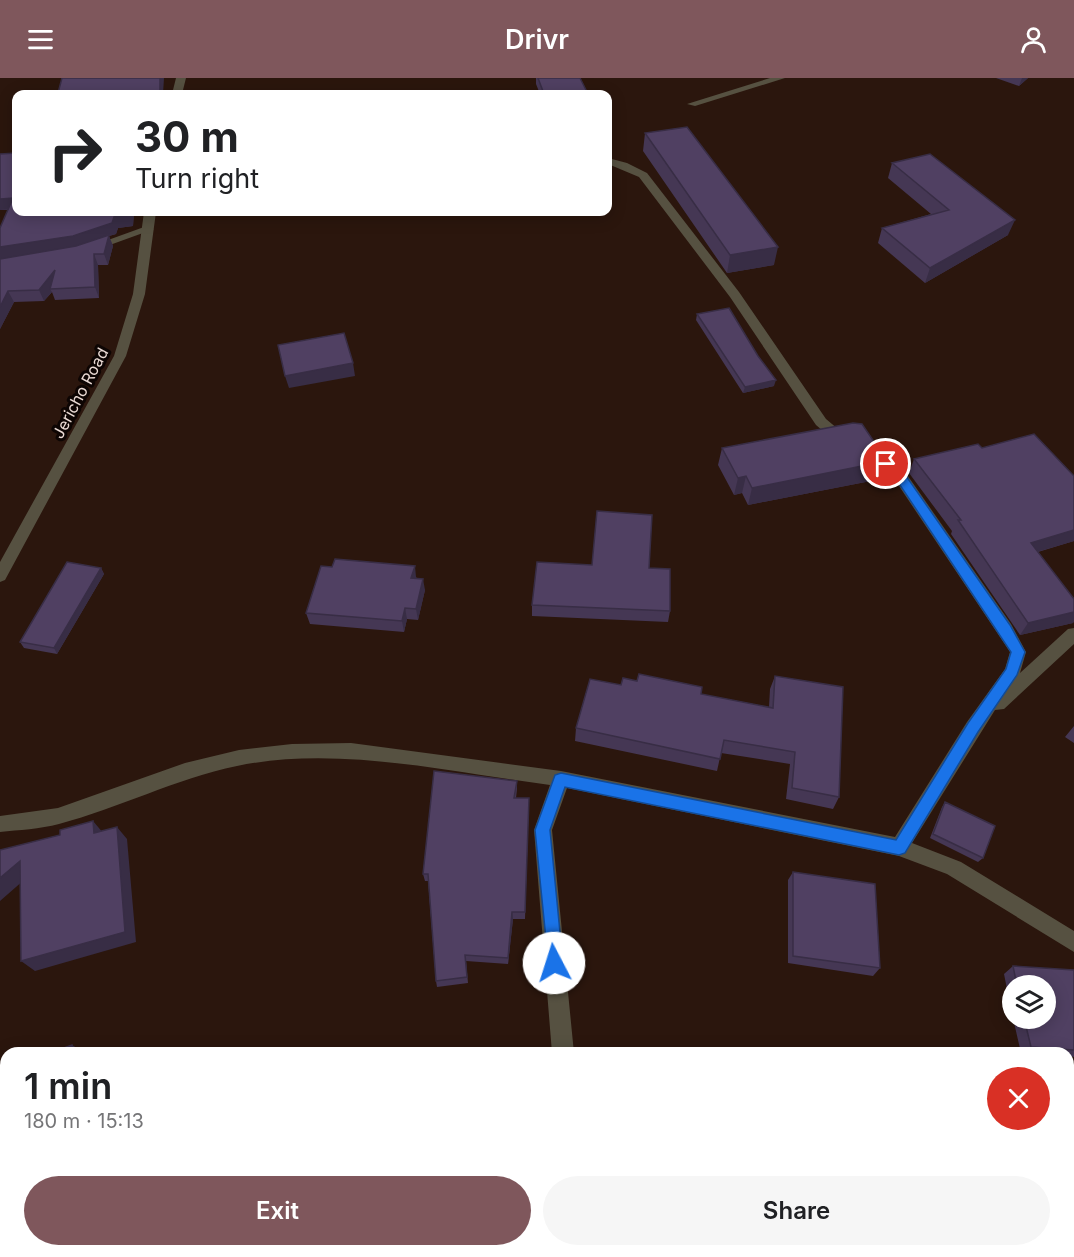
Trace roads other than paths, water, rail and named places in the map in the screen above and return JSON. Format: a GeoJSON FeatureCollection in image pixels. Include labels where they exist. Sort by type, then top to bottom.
{"type":"FeatureCollection","features":[{"type":"Feature","properties":{"kind":"street"},"geometry":{"type":"LineString","coordinates":[[692,104],[780,78]]}},
{"type":"Feature","properties":{"kind":"street"},"geometry":{"type":"LineString","coordinates":[[612,162],[643,175],[735,295],[821,422],[834,433],[866,436],[873,455],[898,473],[1005,629],[1018,652],[1013,671],[973,728],[899,848]]}},
{"type":"Feature","properties":{"kind":"street","name":"Jericho Road"},"geometry":{"type":"LineString","coordinates":[[0,576],[120,356],[140,294],[150,216]]}},
{"type":"Feature","properties":{"kind":"street"},"geometry":{"type":"LineString","coordinates":[[80,252],[148,229]]}},
{"type":"Feature","properties":{"kind":"street"},"geometry":{"type":"LineString","coordinates":[[973,728],[1074,634]]}},
{"type":"Feature","properties":{"kind":"street"},"geometry":{"type":"LineString","coordinates":[[0,824],[58,816],[185,771],[239,758],[292,752],[351,751],[561,779],[899,848],[954,868],[1074,942]]}},
{"type":"Feature","properties":{"kind":"street"},"geometry":{"type":"LineString","coordinates":[[561,779],[543,830],[562,1047]]}}]}
